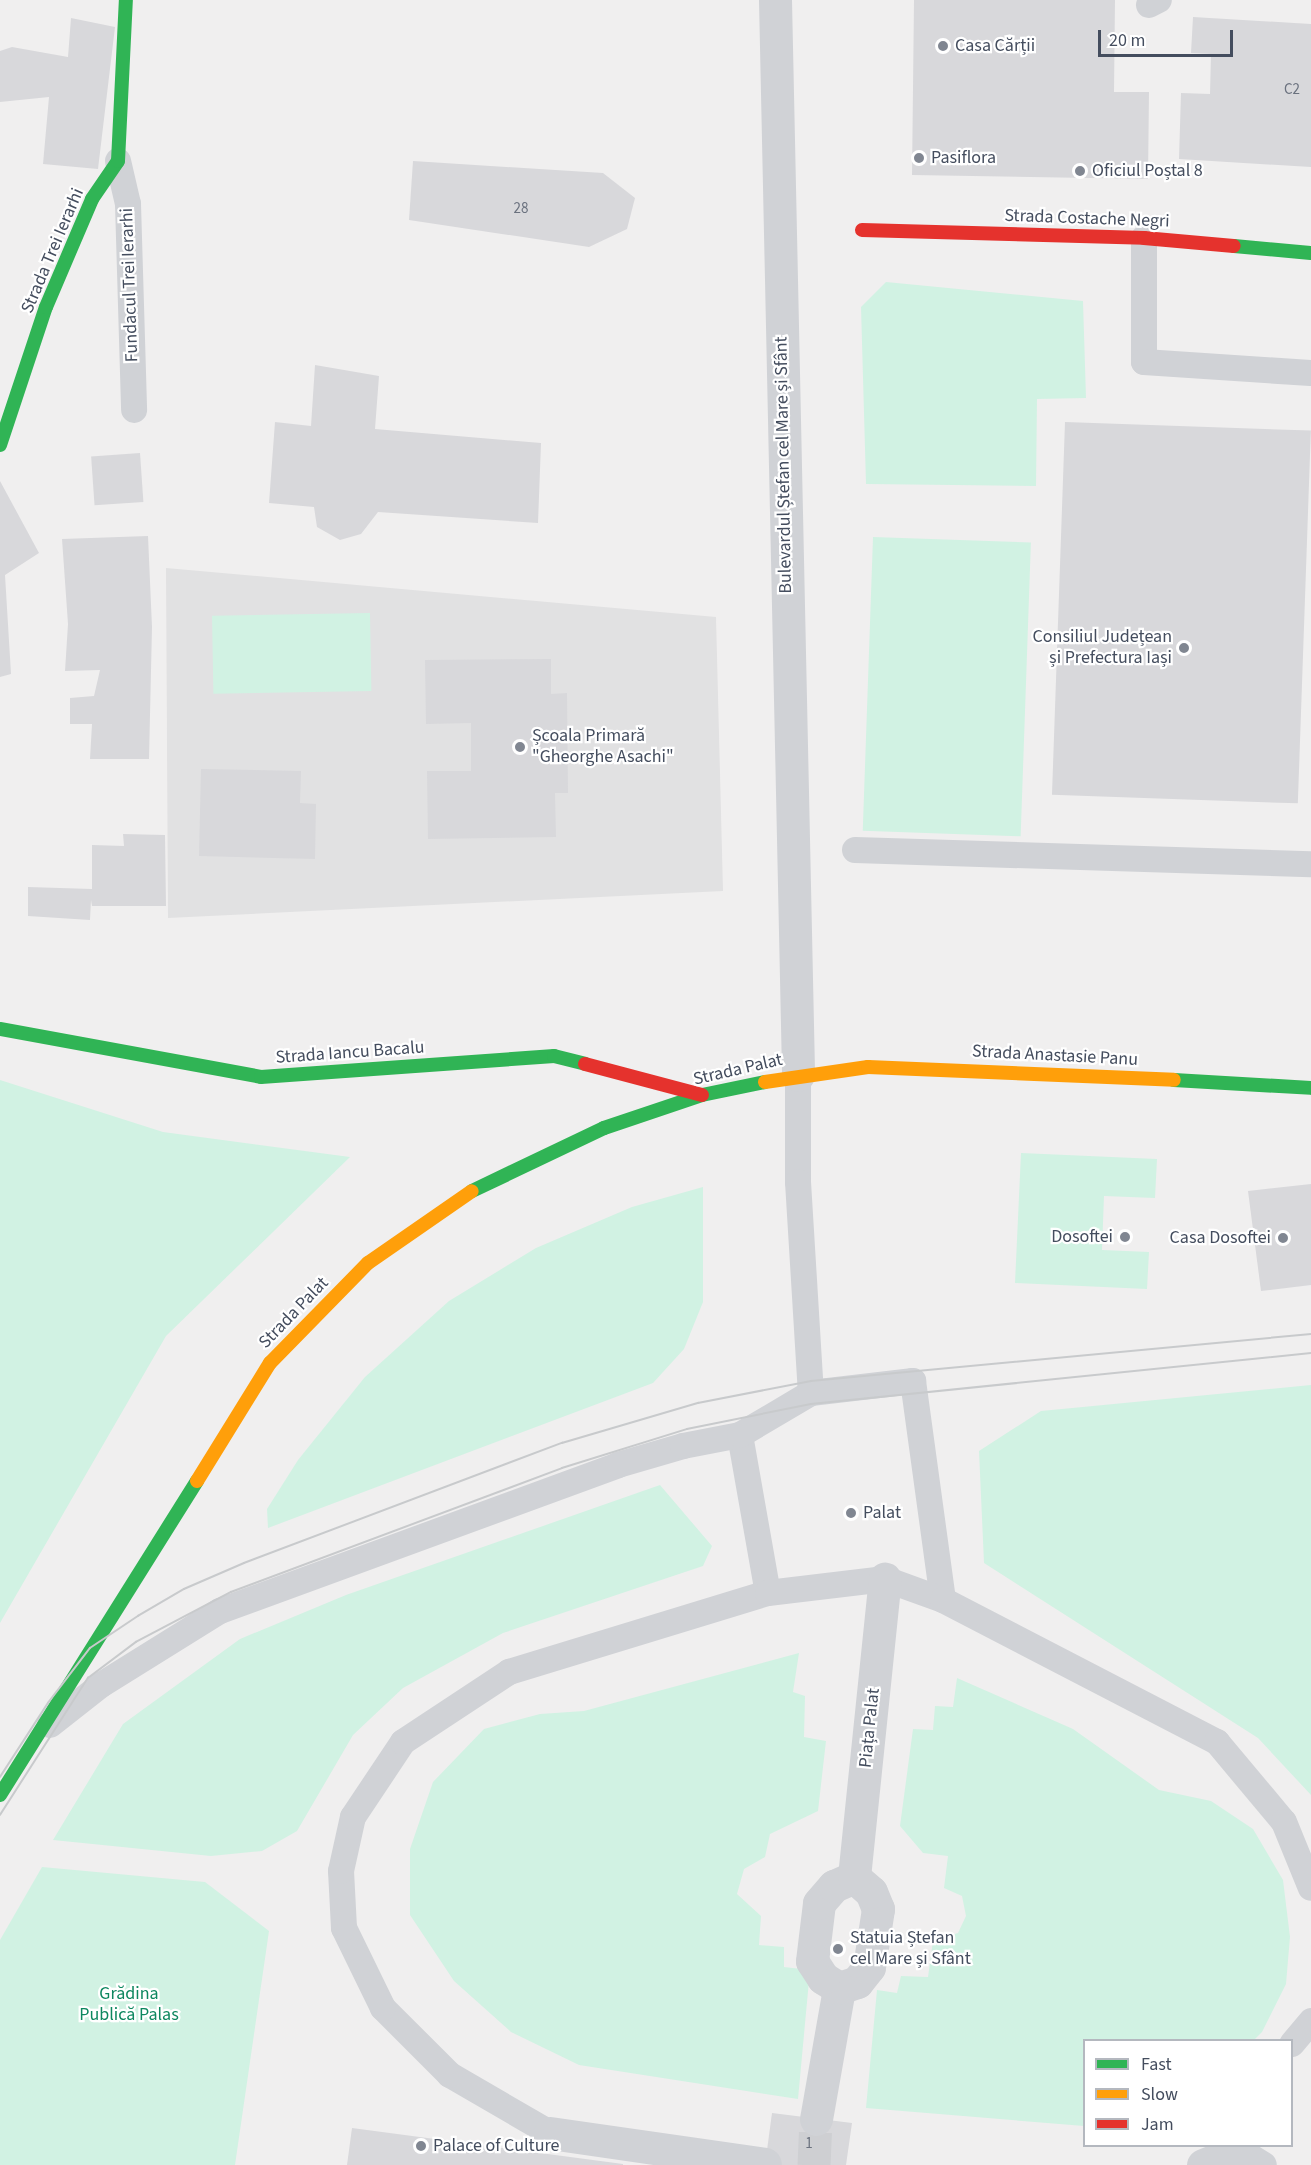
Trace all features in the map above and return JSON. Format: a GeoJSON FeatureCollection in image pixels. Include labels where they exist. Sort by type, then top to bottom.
{"type":"FeatureCollection","features":[{"type":"Feature","properties":{"kind":"street"},"geometry":{"type":"LineString","coordinates":[[118,161],[126,0]]}},
{"type":"Feature","properties":{"kind":"street","name":"Bulevardul Ștefan cel Mare și Sfânt"},"geometry":{"type":"LineString","coordinates":[[776,0],[798,1075]]}},
{"type":"Feature","properties":{"kind":"street","name":"Strada Trei Ierarhi"},"geometry":{"type":"LineString","coordinates":[[0,444],[46,307],[92,199],[118,161]]}},
{"type":"Feature","properties":{"kind":"street","name":"Strada Costache Negri"},"geometry":{"type":"LineString","coordinates":[[862,230],[1144,238],[1311,253]]}},
{"type":"Feature","properties":{"kind":"street","name":"Strada Iancu Bacalu"},"geometry":{"type":"LineString","coordinates":[[0,1029],[261,1077],[554,1056],[702,1095]]}},
{"type":"Feature","properties":{"kind":"street","name":"Strada Anastasie Panu"},"geometry":{"type":"LineString","coordinates":[[798,1075],[868,1067],[1311,1088]]}},
{"type":"Feature","properties":{"kind":"street","name":"Strada Palat"},"geometry":{"type":"LineString","coordinates":[[0,1795],[33,1738],[270,1363],[368,1263],[480,1185],[604,1128],[702,1095],[798,1075]]}},
{"type":"Feature","properties":{"kind":"street","name":"Piața Palat"},"geometry":{"type":"LineString","coordinates":[[854,1877],[885,1579]]}},
{"type":"Feature","properties":{"kind":"street"},"geometry":{"type":"LineString","coordinates":[[854,1877],[871,1892],[878,1909],[869,1967],[857,1982],[839,1988],[823,1978],[812,1961],[819,1903],[834,1886],[854,1877]]}},
{"type":"Feature","properties":{"kind":"street"},"geometry":{"type":"LineString","coordinates":[[816,2119],[839,1988]]}},
{"type":"Feature","properties":{"kind":"street"},"geometry":{"type":"LineString","coordinates":[[550,2133],[765,2164]]}},
{"type":"Feature","properties":{"kind":"street"},"geometry":{"type":"LineString","coordinates":[[1203,2165],[1249,2154]]}},
{"type":"Feature","properties":{"kind":"lane","name":"Fundacul Trei Ierarhi"},"geometry":{"type":"LineString","coordinates":[[118,161],[128,204],[134,410]]}},
{"type":"Feature","properties":{"kind":"lane"},"geometry":{"type":"LineString","coordinates":[[1144,238],[1144,362],[1311,373]]}},
{"type":"Feature","properties":{"kind":"lane"},"geometry":{"type":"LineString","coordinates":[[855,849],[1311,864]]}},
{"type":"Feature","properties":{"kind":"lane"},"geometry":{"type":"LineString","coordinates":[[798,1075],[798,1182],[811,1393]]}},
{"type":"Feature","properties":{"kind":"lane"},"geometry":{"type":"LineString","coordinates":[[33,1738],[101,1685],[220,1611],[618,1465],[683,1446],[740,1435],[811,1393],[913,1381],[943,1600]]}},
{"type":"Feature","properties":{"kind":"lane"},"geometry":{"type":"LineString","coordinates":[[740,1435],[768,1593]]}},
{"type":"Feature","properties":{"kind":"lane"},"geometry":{"type":"LineString","coordinates":[[550,2133],[450,2075],[383,2008],[344,1928],[341,1871],[353,1817],[403,1742],[509,1672],[768,1593],[885,1579],[943,1600],[1217,1742],[1284,1822],[1311,1888]]}},
{"type":"Feature","properties":{"kind":"lane"},"geometry":{"type":"LineString","coordinates":[[1293,2043],[1311,2021]]}},
{"type":"Feature","properties":{"kind":"shaded area"},"geometry":{"type":"Polygon","coordinates":[[[166,568],[716,617],[723,891],[168,918],[166,568]]]}},
{"type":"Feature","properties":{"kind":"green space"},"geometry":{"type":"Polygon","coordinates":[[[886,282],[1083,301],[1086,398],[1037,399],[1036,486],[866,484],[861,307],[886,282]]]}},
{"type":"Feature","properties":{"kind":"green space"},"geometry":{"type":"Polygon","coordinates":[[[873,537],[1031,543],[1021,836],[863,831],[873,537]]]}},
{"type":"Feature","properties":{"kind":"green space"},"geometry":{"type":"Polygon","coordinates":[[[370,613],[371,691],[213,694],[212,616],[370,613]]]}},
{"type":"Feature","properties":{"kind":"green space"},"geometry":{"type":"Polygon","coordinates":[[[0,1080],[163,1132],[350,1157],[166,1336],[0,1623],[0,1080]]]}},
{"type":"Feature","properties":{"kind":"green space"},"geometry":{"type":"Polygon","coordinates":[[[1021,1153],[1157,1159],[1155,1198],[1104,1196],[1102,1250],[1149,1252],[1147,1289],[1015,1283],[1021,1153]]]}},
{"type":"Feature","properties":{"kind":"green space"},"geometry":{"type":"Polygon","coordinates":[[[703,1187],[703,1302],[684,1349],[653,1383],[268,1528],[267,1509],[298,1460],[365,1377],[449,1301],[536,1248],[632,1207],[703,1187]]]}},
{"type":"Feature","properties":{"kind":"green space"},"geometry":{"type":"Polygon","coordinates":[[[1311,1385],[1311,1795],[1258,1738],[984,1563],[979,1451],[1041,1411],[1311,1385]]]}},
{"type":"Feature","properties":{"kind":"green space"},"geometry":{"type":"Polygon","coordinates":[[[660,1485],[712,1546],[703,1566],[503,1633],[403,1688],[353,1735],[297,1831],[262,1851],[211,1856],[53,1840],[123,1724],[240,1639],[346,1595],[660,1485]]]}},
{"type":"Feature","properties":{"kind":"green space"},"geometry":{"type":"Polygon","coordinates":[[[799,1653],[793,1692],[805,1696],[804,1737],[826,1741],[818,1811],[770,1834],[765,1857],[744,1869],[737,1894],[761,1916],[759,1945],[784,1947],[784,1967],[810,1970],[798,2099],[579,2065],[511,2032],[454,1981],[410,1915],[410,1849],[433,1782],[484,1729],[540,1714],[584,1711],[799,1653]]]}},
{"type":"Feature","properties":{"kind":"green space"},"geometry":{"type":"Polygon","coordinates":[[[957,1678],[1073,1729],[1159,1790],[1211,1801],[1253,1829],[1283,1880],[1290,1937],[1286,1984],[1262,2032],[1255,2039],[1083,2039],[1083,2126],[866,2108],[877,1990],[897,1993],[901,1976],[928,1977],[933,1941],[958,1933],[966,1916],[962,1896],[944,1888],[948,1856],[923,1853],[900,1826],[913,1729],[933,1730],[935,1706],[953,1707],[957,1678]]]}},
{"type":"Feature","properties":{"kind":"green space","name":"Grădina Publică Palas"},"geometry":{"type":"Polygon","coordinates":[[[42,1867],[205,1882],[269,1931],[235,2165],[0,2165],[0,1940],[42,1867]]]}},
{"type":"Feature","properties":{"kind":"building"},"geometry":{"type":"Polygon","coordinates":[[[914,0],[1115,0],[1114,92],[1149,92],[1148,179],[912,175],[914,0]]]}},
{"type":"Feature","properties":{"kind":"building"},"geometry":{"type":"Polygon","coordinates":[[[1193,17],[1311,24],[1311,167],[1179,159],[1181,93],[1210,94],[1211,54],[1191,53],[1193,17]]]}},
{"type":"Feature","properties":{"kind":"building"},"geometry":{"type":"Polygon","coordinates":[[[71,18],[115,27],[98,169],[43,164],[49,97],[0,102],[0,51],[12,47],[68,57],[71,18]]]}},
{"type":"Feature","properties":{"kind":"building"},"geometry":{"type":"Polygon","coordinates":[[[413,161],[603,173],[635,198],[627,229],[589,247],[409,220],[413,161]]]}},
{"type":"Feature","properties":{"kind":"building"},"geometry":{"type":"Polygon","coordinates":[[[315,365],[379,376],[375,429],[541,443],[538,523],[378,512],[361,534],[340,540],[317,527],[314,507],[269,503],[275,422],[311,426],[315,365]]]}},
{"type":"Feature","properties":{"kind":"building","name":"Consiliul Județean și Prefectura Iași"},"geometry":{"type":"Polygon","coordinates":[[[1065,422],[1311,431],[1298,803],[1052,795],[1065,422]]]}},
{"type":"Feature","properties":{"kind":"building"},"geometry":{"type":"Polygon","coordinates":[[[140,453],[143,502],[95,505],[91,456],[140,453]]]}},
{"type":"Feature","properties":{"kind":"building"},"geometry":{"type":"Polygon","coordinates":[[[0,481],[39,553],[5,575],[11,674],[0,677],[0,481]]]}},
{"type":"Feature","properties":{"kind":"building"},"geometry":{"type":"Polygon","coordinates":[[[148,536],[152,627],[149,759],[90,759],[92,724],[70,724],[70,698],[94,696],[100,670],[65,671],[68,624],[62,539],[148,536]]]}},
{"type":"Feature","properties":{"kind":"building","name":"Școala Primară \"Gheorghe Asachi\""},"geometry":{"type":"Polygon","coordinates":[[[551,659],[551,694],[567,693],[568,793],[555,793],[556,837],[428,839],[427,771],[471,771],[471,723],[426,724],[425,660],[551,659]]]}},
{"type":"Feature","properties":{"kind":"building"},"geometry":{"type":"Polygon","coordinates":[[[201,769],[301,771],[300,803],[316,804],[315,859],[199,856],[201,769]]]}},
{"type":"Feature","properties":{"kind":"building"},"geometry":{"type":"Polygon","coordinates":[[[123,834],[165,835],[166,906],[92,906],[91,900],[90,920],[28,916],[28,887],[92,889],[92,845],[124,846],[123,834]]]}},
{"type":"Feature","properties":{"kind":"building","name":"Casa Dosoftei"},"geometry":{"type":"Polygon","coordinates":[[[1311,1184],[1311,1285],[1261,1291],[1248,1191],[1311,1184]]]}},
{"type":"Feature","properties":{"kind":"building"},"geometry":{"type":"Polygon","coordinates":[[[772,2113],[852,2123],[846,2165],[765,2165],[772,2113]]]}},
{"type":"Feature","properties":{"kind":"building","name":"Palace of Culture"},"geometry":{"type":"Polygon","coordinates":[[[352,2128],[623,2164],[623,2165],[347,2165],[352,2128]]]}},
{"type":"Feature","properties":{"kind":"tunnel"},"geometry":{"type":"LineString","coordinates":[[814,2165],[816,2119]]}},
{"type":"Feature","properties":{"kind":"tram line"},"geometry":{"type":"LineString","coordinates":[[0,1777],[48,1703],[90,1648],[138,1616],[184,1589],[244,1563],[562,1443],[698,1403],[811,1381],[1311,1334]]}},
{"type":"Feature","properties":{"kind":"tram line"},"geometry":{"type":"LineString","coordinates":[[0,1815],[88,1678],[136,1642],[231,1592],[562,1468],[687,1429],[811,1404],[1311,1353]]}},
{"type":"Feature","properties":{"kind":"traffic: fast"},"geometry":{"type":"LineString","coordinates":[[0,445],[46,307],[92,199],[118,161],[126,0]]}},
{"type":"Feature","properties":{"kind":"traffic: fast"},"geometry":{"type":"LineString","coordinates":[[1234,246],[1311,253]]}},
{"type":"Feature","properties":{"kind":"traffic: fast"},"geometry":{"type":"LineString","coordinates":[[0,1029],[261,1077],[554,1056],[585,1064]]}},
{"type":"Feature","properties":{"kind":"traffic: fast"},"geometry":{"type":"LineString","coordinates":[[1174,1080],[1311,1088]]}},
{"type":"Feature","properties":{"kind":"traffic: fast"},"geometry":{"type":"LineString","coordinates":[[472,1191],[604,1128],[702,1095],[765,1082]]}},
{"type":"Feature","properties":{"kind":"traffic: fast"},"geometry":{"type":"LineString","coordinates":[[0,1795],[197,1481]]}},
{"type":"Feature","properties":{"kind":"traffic: slow"},"geometry":{"type":"LineString","coordinates":[[765,1082],[868,1067],[1174,1080]]}},
{"type":"Feature","properties":{"kind":"traffic: slow"},"geometry":{"type":"LineString","coordinates":[[197,1481],[270,1363],[368,1263],[472,1191]]}},
{"type":"Feature","properties":{"kind":"traffic: jam"},"geometry":{"type":"LineString","coordinates":[[862,230],[1144,238],[1234,246]]}},
{"type":"Feature","properties":{"kind":"traffic: jam"},"geometry":{"type":"LineString","coordinates":[[585,1064],[702,1095]]}},
{"type":"Feature","properties":{"kind":"place","name":"Casa Cărții"},"geometry":{"type":"Point","coordinates":[943,46]}},
{"type":"Feature","properties":{"kind":"place","name":"Pasiflora"},"geometry":{"type":"Point","coordinates":[919,158]}},
{"type":"Feature","properties":{"kind":"place","name":"Oficiul Poștal 8"},"geometry":{"type":"Point","coordinates":[1080,171]}},
{"type":"Feature","properties":{"kind":"place","name":"Consiliul Județean și Prefectura Iași"},"geometry":{"type":"Point","coordinates":[1184,648]}},
{"type":"Feature","properties":{"kind":"place","name":"Școala Primară \"Gheorghe Asachi\""},"geometry":{"type":"Point","coordinates":[520,747]}},
{"type":"Feature","properties":{"kind":"place","name":"Dosoftei"},"geometry":{"type":"Point","coordinates":[1125,1237]}},
{"type":"Feature","properties":{"kind":"place","name":"Casa Dosoftei"},"geometry":{"type":"Point","coordinates":[1283,1238]}},
{"type":"Feature","properties":{"kind":"place","name":"Palat"},"geometry":{"type":"Point","coordinates":[851,1513]}},
{"type":"Feature","properties":{"kind":"place","name":"Statuia Ștefan cel Mare și Sfânt"},"geometry":{"type":"Point","coordinates":[838,1949]}},
{"type":"Feature","properties":{"kind":"place","name":"Palace of Culture"},"geometry":{"type":"Point","coordinates":[421,2146]}}]}
